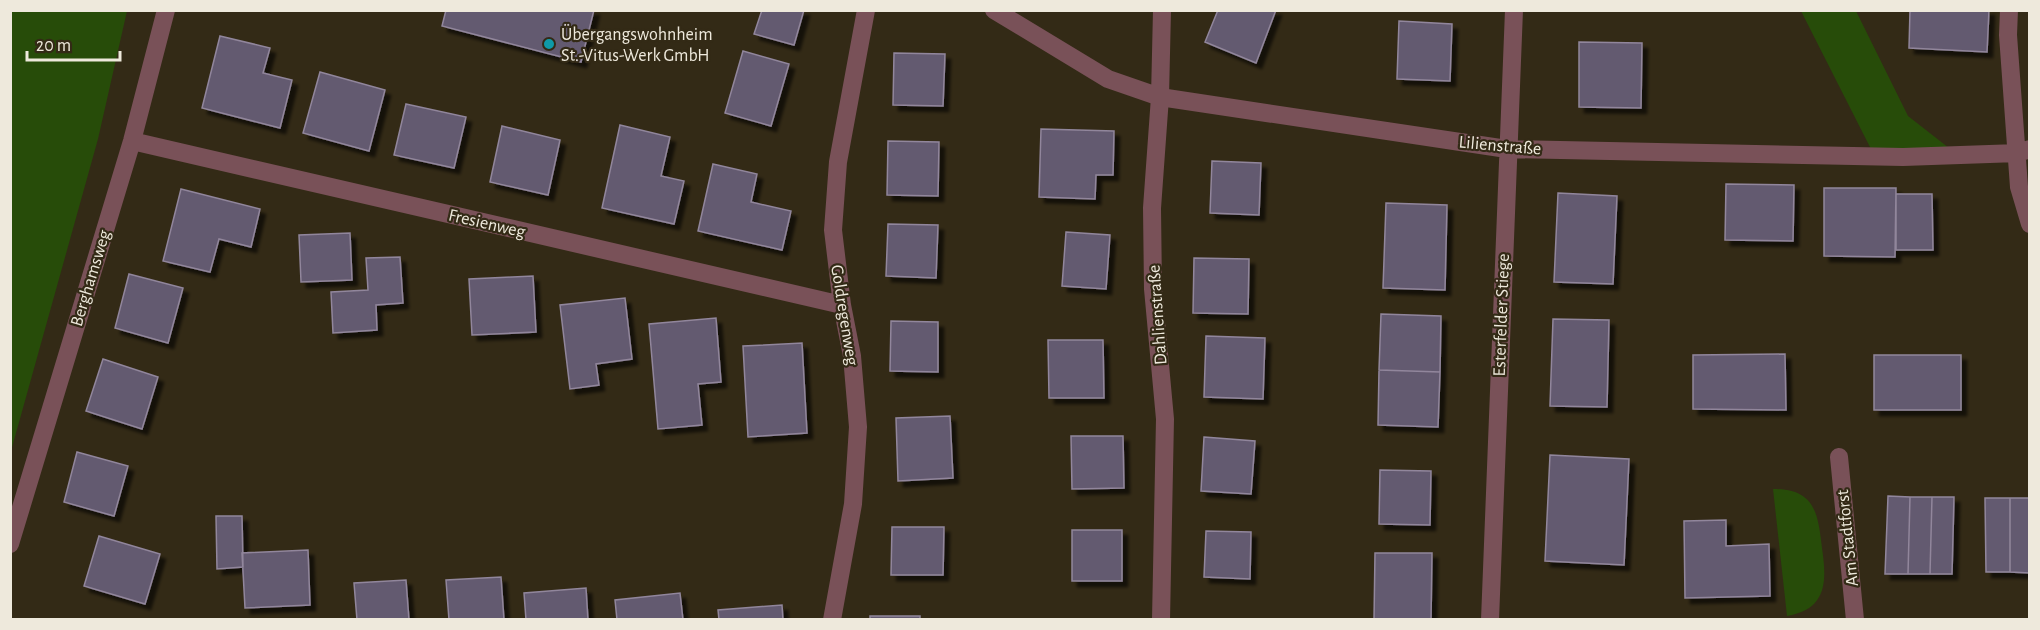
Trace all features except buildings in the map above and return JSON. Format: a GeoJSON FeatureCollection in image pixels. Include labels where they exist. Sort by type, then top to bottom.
{"type":"FeatureCollection","features":[{"type":"Feature","properties":{"kind":"street","name":"Berghamsweg"},"geometry":{"type":"LineString","coordinates":[[10,544],[132,141],[166,10]]}},
{"type":"Feature","properties":{"kind":"street","name":"Goldregenweg"},"geometry":{"type":"LineString","coordinates":[[832,620],[853,504],[858,427],[852,356],[842,305],[833,230],[838,162],[866,10]]}},
{"type":"Feature","properties":{"kind":"street","name":"Lilienstraße"},"geometry":{"type":"LineString","coordinates":[[994,10],[1108,79],[1160,97],[1508,149],[1903,157],[2024,151]]}},
{"type":"Feature","properties":{"kind":"street","name":"Dahlienstraße"},"geometry":{"type":"LineString","coordinates":[[1161,620],[1165,419],[1153,290],[1152,208],[1160,97],[1162,10]]}},
{"type":"Feature","properties":{"kind":"street","name":"Esterfelder Stiege"},"geometry":{"type":"LineString","coordinates":[[1491,620],[1514,10]]}},
{"type":"Feature","properties":{"kind":"street"},"geometry":{"type":"LineString","coordinates":[[2009,10],[2008,35],[2024,151],[2019,186],[2030,224]]}},
{"type":"Feature","properties":{"kind":"street","name":"Fresienweg"},"geometry":{"type":"LineString","coordinates":[[132,141],[842,305]]}},
{"type":"Feature","properties":{"kind":"street","name":"Am Stadtforst"},"geometry":{"type":"LineString","coordinates":[[1839,457],[1855,620]]}},
{"type":"Feature","properties":{"kind":"green space"},"geometry":{"type":"Polygon","coordinates":[[[11,10],[127,11],[98,139],[11,451],[11,10]]]}},
{"type":"Feature","properties":{"kind":"green space"},"geometry":{"type":"Polygon","coordinates":[[[1801,11],[1856,11],[1908,116],[1958,155],[1875,157],[1801,11]]]}},
{"type":"Feature","properties":{"kind":"green space"},"geometry":{"type":"Polygon","coordinates":[[[1773,489],[1798,493],[1812,505],[1819,524],[1824,560],[1824,583],[1817,600],[1810,607],[1787,616],[1773,489]]]}},
{"type":"Feature","properties":{"kind":"place","name":"Übergangswohnheim St.-Vitus-Werk GmbH"},"geometry":{"type":"Point","coordinates":[549,44]}}]}
